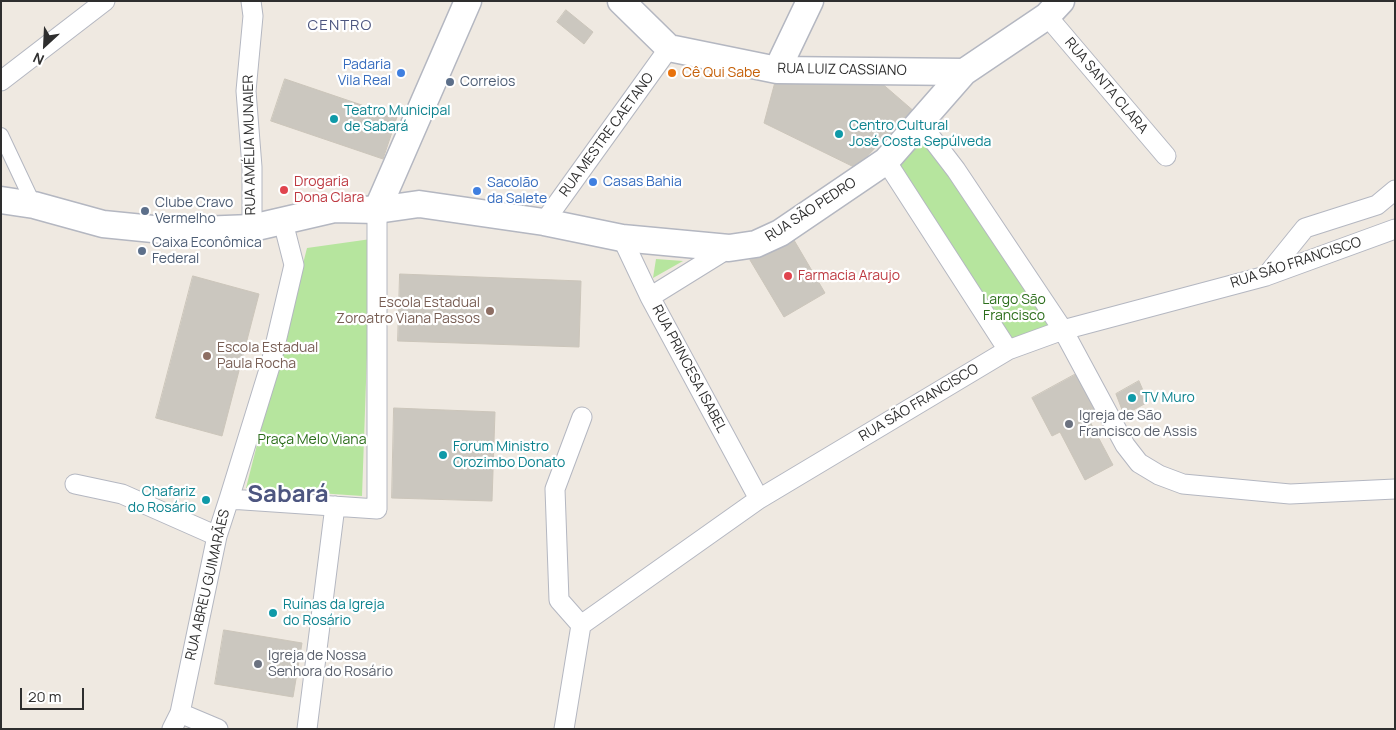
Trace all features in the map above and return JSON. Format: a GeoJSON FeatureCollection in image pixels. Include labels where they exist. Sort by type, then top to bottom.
{"type":"FeatureCollection","features":[{"type":"Feature","properties":{"kind":"main road"},"geometry":{"type":"LineString","coordinates":[[1,200],[34,205],[103,224],[173,231],[252,228],[334,209],[377,210],[468,1]]}},
{"type":"Feature","properties":{"kind":"main road"},"geometry":{"type":"LineString","coordinates":[[621,1],[669,48]]}},
{"type":"Feature","properties":{"kind":"main road"},"geometry":{"type":"LineString","coordinates":[[777,70],[810,1]]}},
{"type":"Feature","properties":{"kind":"main road","name":"RUA SÃO PEDRO"},"geometry":{"type":"LineString","coordinates":[[377,210],[419,204],[544,222],[622,238],[729,248],[756,244],[780,233],[886,161],[964,72],[1054,8]]}},
{"type":"Feature","properties":{"kind":"main road","name":"RUA LUIZ CASSIANO"},"geometry":{"type":"LineString","coordinates":[[669,48],[777,70],[964,72]]}},
{"type":"Feature","properties":{"kind":"street","name":"RUA AMÉLIA MUNAIER"},"geometry":{"type":"LineString","coordinates":[[251,1],[253,16],[246,91],[252,167],[252,228]]}},
{"type":"Feature","properties":{"kind":"street"},"geometry":{"type":"LineString","coordinates":[[1,81],[102,2]]}},
{"type":"Feature","properties":{"kind":"street","name":"RUA SANTA CLARA"},"geometry":{"type":"LineString","coordinates":[[1054,8],[1166,156]]}},
{"type":"Feature","properties":{"kind":"street","name":"RUA MESTRE CAETANO"},"geometry":{"type":"LineString","coordinates":[[544,222],[669,48]]}},
{"type":"Feature","properties":{"kind":"street"},"geometry":{"type":"LineString","coordinates":[[920,124],[956,170],[1063,330],[1125,445],[1139,463],[1159,476],[1183,484],[1290,494],[1395,490]]}},
{"type":"Feature","properties":{"kind":"street"},"geometry":{"type":"LineString","coordinates":[[1,135],[34,205]]}},
{"type":"Feature","properties":{"kind":"street"},"geometry":{"type":"LineString","coordinates":[[886,161],[1008,350]]}},
{"type":"Feature","properties":{"kind":"street"},"geometry":{"type":"LineString","coordinates":[[1266,276],[1305,228],[1377,205],[1395,190]]}},
{"type":"Feature","properties":{"kind":"street"},"geometry":{"type":"LineString","coordinates":[[283,222],[294,265],[271,363],[229,499],[377,509],[377,210]]}},
{"type":"Feature","properties":{"kind":"street","name":"RUA SÃO FRANCISCO"},"geometry":{"type":"LineString","coordinates":[[581,625],[759,499],[1008,350],[1063,330],[1266,276],[1395,229]]}},
{"type":"Feature","properties":{"kind":"street","name":"RUA PRINCESA ISABEL"},"geometry":{"type":"LineString","coordinates":[[622,238],[650,297],[759,499]]}},
{"type":"Feature","properties":{"kind":"street"},"geometry":{"type":"LineString","coordinates":[[650,297],[729,248]]}},
{"type":"Feature","properties":{"kind":"street"},"geometry":{"type":"LineString","coordinates":[[564,729],[581,625],[559,600],[555,489],[582,417]]}},
{"type":"Feature","properties":{"kind":"street"},"geometry":{"type":"LineString","coordinates":[[76,484],[122,494],[217,536]]}},
{"type":"Feature","properties":{"kind":"street","name":"RUA ABREU GUIMARÃES"},"geometry":{"type":"LineString","coordinates":[[176,721],[217,536],[229,499]]}},
{"type":"Feature","properties":{"kind":"street"},"geometry":{"type":"LineString","coordinates":[[307,729],[335,506]]}},
{"type":"Feature","properties":{"kind":"street"},"geometry":{"type":"LineString","coordinates":[[176,721],[218,729]]}},
{"type":"Feature","properties":{"kind":"green space","name":"Largo São Francisco"},"geometry":{"type":"Polygon","coordinates":[[[924,137],[1050,324],[1011,344],[894,158],[924,137]]]}},
{"type":"Feature","properties":{"kind":"green space","name":"Praça Melo Viana"},"geometry":{"type":"Polygon","coordinates":[[[371,239],[362,496],[246,488],[307,248],[371,239]]]}},
{"type":"Feature","properties":{"kind":"green space"},"geometry":{"type":"Polygon","coordinates":[[[656,259],[683,261],[653,278],[656,259]]]}},
{"type":"Feature","properties":{"kind":"building"},"geometry":{"type":"Polygon","coordinates":[[[566,10],[593,32],[584,44],[557,22],[566,10]]]}},
{"type":"Feature","properties":{"kind":"building","name":"Teatro Municipal de Sabará"},"geometry":{"type":"Polygon","coordinates":[[[285,79],[397,117],[383,159],[271,121],[285,79]]]}},
{"type":"Feature","properties":{"kind":"building","name":"Centro Cultural José Costa Sepúlveda"},"geometry":{"type":"Polygon","coordinates":[[[879,81],[916,113],[878,145],[856,168],[764,123],[775,82],[879,81]]]}},
{"type":"Feature","properties":{"kind":"building","name":"Farmacia Araujo"},"geometry":{"type":"Polygon","coordinates":[[[791,235],[825,293],[784,317],[750,260],[791,235]]]}},
{"type":"Feature","properties":{"kind":"building","name":"Escola Estadual Zoroatro Viana Passos"},"geometry":{"type":"Polygon","coordinates":[[[400,274],[581,281],[579,347],[398,341],[400,274]]]}},
{"type":"Feature","properties":{"kind":"building","name":"Escola Estadual Paula Rocha"},"geometry":{"type":"Polygon","coordinates":[[[193,276],[259,294],[222,436],[156,418],[193,276]]]}},
{"type":"Feature","properties":{"kind":"building","name":"Igreja de São Francisco de Assis"},"geometry":{"type":"Polygon","coordinates":[[[1076,374],[1096,411],[1087,416],[1113,465],[1085,480],[1060,432],[1052,436],[1032,398],[1076,374]]]}},
{"type":"Feature","properties":{"kind":"building","name":"TV Muro"},"geometry":{"type":"Polygon","coordinates":[[[1139,381],[1148,402],[1124,415],[1116,394],[1139,381]]]}},
{"type":"Feature","properties":{"kind":"building","name":"Forum Ministro Orozimbo Donato"},"geometry":{"type":"Polygon","coordinates":[[[394,408],[495,412],[492,501],[392,498],[394,408]]]}},
{"type":"Feature","properties":{"kind":"building","name":"Igreja de Nossa Senhora do Rosário"},"geometry":{"type":"Polygon","coordinates":[[[224,630],[302,643],[293,697],[215,684],[224,630]]]}},
{"type":"Feature","properties":{"kind":"place","name":"Padaria Vila Real"},"geometry":{"type":"Point","coordinates":[401,73]}},
{"type":"Feature","properties":{"kind":"place","name":"Cê Qui Sabe"},"geometry":{"type":"Point","coordinates":[672,73]}},
{"type":"Feature","properties":{"kind":"place","name":"Correios"},"geometry":{"type":"Point","coordinates":[450,82]}},
{"type":"Feature","properties":{"kind":"place","name":"Teatro Municipal de Sabará"},"geometry":{"type":"Point","coordinates":[334,119]}},
{"type":"Feature","properties":{"kind":"place","name":"Centro Cultural José Costa Sepúlveda"},"geometry":{"type":"Point","coordinates":[839,134]}},
{"type":"Feature","properties":{"kind":"place","name":"Casas Bahia"},"geometry":{"type":"Point","coordinates":[593,182]}},
{"type":"Feature","properties":{"kind":"place","name":"Drogaria Dona Clara"},"geometry":{"type":"Point","coordinates":[284,190]}},
{"type":"Feature","properties":{"kind":"place","name":"Sacolão da Salete"},"geometry":{"type":"Point","coordinates":[477,191]}},
{"type":"Feature","properties":{"kind":"place","name":"Clube Cravo Vermelho"},"geometry":{"type":"Point","coordinates":[145,211]}},
{"type":"Feature","properties":{"kind":"place","name":"Caixa Econômica Federal"},"geometry":{"type":"Point","coordinates":[142,251]}},
{"type":"Feature","properties":{"kind":"place","name":"Farmacia Araujo"},"geometry":{"type":"Point","coordinates":[788,276]}},
{"type":"Feature","properties":{"kind":"place","name":"Escola Estadual Zoroatro Viana Passos"},"geometry":{"type":"Point","coordinates":[490,311]}},
{"type":"Feature","properties":{"kind":"place","name":"Escola Estadual Paula Rocha"},"geometry":{"type":"Point","coordinates":[207,356]}},
{"type":"Feature","properties":{"kind":"place","name":"TV Muro"},"geometry":{"type":"Point","coordinates":[1132,398]}},
{"type":"Feature","properties":{"kind":"place","name":"Igreja de São Francisco de Assis"},"geometry":{"type":"Point","coordinates":[1069,424]}},
{"type":"Feature","properties":{"kind":"place","name":"Forum Ministro Orozimbo Donato"},"geometry":{"type":"Point","coordinates":[443,455]}},
{"type":"Feature","properties":{"kind":"place","name":"Chafariz do Rosário"},"geometry":{"type":"Point","coordinates":[206,500]}},
{"type":"Feature","properties":{"kind":"place","name":"Ruínas da Igreja do Rosário"},"geometry":{"type":"Point","coordinates":[273,613]}},
{"type":"Feature","properties":{"kind":"place","name":"Igreja de Nossa Senhora do Rosário"},"geometry":{"type":"Point","coordinates":[258,664]}},
{"type":"Feature","properties":{"kind":"district","name":"CENTRO"},"geometry":{"type":"Point","coordinates":[340,26]}},
{"type":"Feature","properties":{"kind":"district","name":"Sabará"},"geometry":{"type":"Point","coordinates":[288,495]}}]}
